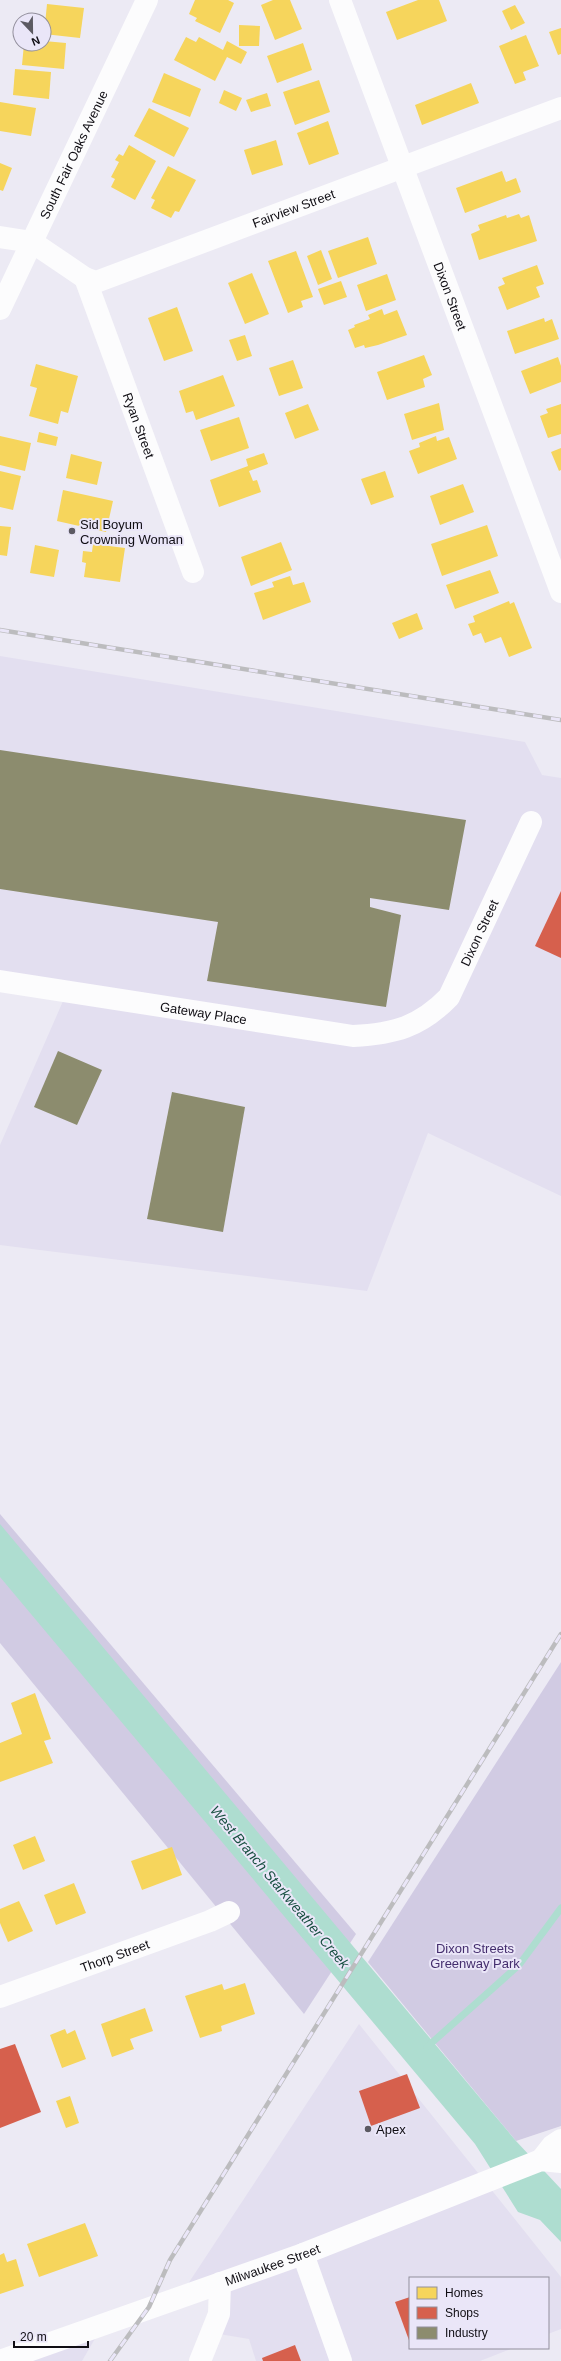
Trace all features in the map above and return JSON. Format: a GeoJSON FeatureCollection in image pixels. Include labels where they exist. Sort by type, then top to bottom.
{"type":"FeatureCollection","features":[{"type":"Feature","properties":{"kind":"street","name":"South Fair Oaks Avenue"},"geometry":{"type":"LineString","coordinates":[[0,309],[147,0]]}},
{"type":"Feature","properties":{"kind":"street","name":"Dixon Street"},"geometry":{"type":"LineString","coordinates":[[340,0],[561,592]]}},
{"type":"Feature","properties":{"kind":"street","name":"Fairview Street"},"geometry":{"type":"LineString","coordinates":[[85,278],[96,282],[110,277],[561,108]]}},
{"type":"Feature","properties":{"kind":"street"},"geometry":{"type":"LineString","coordinates":[[0,237],[32,242],[85,278]]}},
{"type":"Feature","properties":{"kind":"street","name":"Ryan Street"},"geometry":{"type":"LineString","coordinates":[[85,278],[193,572]]}},
{"type":"Feature","properties":{"kind":"street","name":"Dixon Street"},"geometry":{"type":"LineString","coordinates":[[408,1027],[434,1012],[449,997],[531,822]]}},
{"type":"Feature","properties":{"kind":"street","name":"Gateway Place"},"geometry":{"type":"LineString","coordinates":[[0,981],[353,1036],[382,1035],[408,1027]]}},
{"type":"Feature","properties":{"kind":"street","name":"Thorp Street"},"geometry":{"type":"LineString","coordinates":[[0,1997],[210,1921],[229,1912]]}},
{"type":"Feature","properties":{"kind":"street","name":"Milwaukee Street"},"geometry":{"type":"LineString","coordinates":[[0,2361],[303,2254],[485,2180],[551,2161],[552,2146],[561,2140]]}},
{"type":"Feature","properties":{"kind":"street"},"geometry":{"type":"LineString","coordinates":[[303,2254],[341,2361]]}},
{"type":"Feature","properties":{"kind":"street"},"geometry":{"type":"LineString","coordinates":[[200,2361],[219,2314],[220,2283]]}},
{"type":"Feature","properties":{"kind":"shaded area"},"geometry":{"type":"Polygon","coordinates":[[[0,656],[525,742],[542,775],[561,778],[561,1196],[428,1133],[367,1291],[0,1245],[0,1145],[67,992],[0,976],[0,656]]]}},
{"type":"Feature","properties":{"kind":"shaded area"},"geometry":{"type":"Polygon","coordinates":[[[359,2024],[561,2277],[561,2329],[549,2334],[549,2277],[409,2277],[409,2349],[510,2349],[480,2361],[256,2361],[249,2339],[213,2333],[220,2283],[180,2296],[359,2024]]]}},
{"type":"Feature","properties":{"kind":"shaded area"},"geometry":{"type":"Polygon","coordinates":[[[104,2323],[82,2361],[0,2361],[104,2323]]]}},
{"type":"Feature","properties":{"kind":"green space"},"geometry":{"type":"Polygon","coordinates":[[[0,1514],[356,1934],[304,2014],[0,1643],[0,1514]]]}},
{"type":"Feature","properties":{"kind":"green space","name":"Dixon Streets Greenway Park"},"geometry":{"type":"Polygon","coordinates":[[[561,1662],[561,2126],[516,2141],[368,1962],[561,1662]]]}},
{"type":"Feature","properties":{"kind":"water","name":"West Branch Starkweather Creek"},"geometry":{"type":"Polygon","coordinates":[[[0,1524],[516,2141],[561,2189],[561,2242],[540,2220],[518,2212],[475,2144],[0,1577],[0,1524]]]}},
{"type":"Feature","properties":{"kind":"building: Homes"},"geometry":{"type":"Polygon","coordinates":[[[195,0],[228,0],[234,3],[220,33],[195,21],[197,18],[189,14],[195,0]]]}},
{"type":"Feature","properties":{"kind":"building: Homes"},"geometry":{"type":"Polygon","coordinates":[[[273,0],[290,0],[302,29],[275,40],[261,5],[273,0]]]}},
{"type":"Feature","properties":{"kind":"building: Homes"},"geometry":{"type":"Polygon","coordinates":[[[418,0],[439,0],[447,21],[397,40],[386,12],[418,0]]]}},
{"type":"Feature","properties":{"kind":"building: Homes"},"geometry":{"type":"Polygon","coordinates":[[[47,4],[84,8],[80,38],[52,35],[52,12],[46,12],[47,4]]]}},
{"type":"Feature","properties":{"kind":"building: Homes"},"geometry":{"type":"Polygon","coordinates":[[[515,5],[525,23],[511,30],[502,11],[515,5]]]}},
{"type":"Feature","properties":{"kind":"building: Homes"},"geometry":{"type":"Polygon","coordinates":[[[239,25],[260,26],[259,46],[239,46],[239,25]]]}},
{"type":"Feature","properties":{"kind":"building: Homes"},"geometry":{"type":"Polygon","coordinates":[[[561,28],[561,54],[558,55],[549,32],[561,28]]]}},
{"type":"Feature","properties":{"kind":"building: Homes"},"geometry":{"type":"Polygon","coordinates":[[[526,35],[539,66],[523,72],[526,80],[515,84],[499,46],[526,35]]]}},
{"type":"Feature","properties":{"kind":"building: Homes"},"geometry":{"type":"Polygon","coordinates":[[[186,37],[196,42],[199,37],[223,50],[227,41],[247,52],[241,64],[227,57],[215,81],[174,60],[186,37]]]}},
{"type":"Feature","properties":{"kind":"building: Homes"},"geometry":{"type":"Polygon","coordinates":[[[52,42],[66,43],[64,69],[22,65],[23,52],[52,52],[52,42]]]}},
{"type":"Feature","properties":{"kind":"building: Homes"},"geometry":{"type":"Polygon","coordinates":[[[303,43],[312,70],[277,83],[267,56],[303,43]]]}},
{"type":"Feature","properties":{"kind":"building: Homes"},"geometry":{"type":"Polygon","coordinates":[[[15,69],[51,72],[49,99],[13,95],[15,69]]]}},
{"type":"Feature","properties":{"kind":"building: Homes"},"geometry":{"type":"Polygon","coordinates":[[[164,73],[201,89],[190,117],[152,102],[164,73]]]}},
{"type":"Feature","properties":{"kind":"building: Homes"},"geometry":{"type":"Polygon","coordinates":[[[319,80],[330,112],[295,125],[283,92],[319,80]]]}},
{"type":"Feature","properties":{"kind":"building: Homes"},"geometry":{"type":"Polygon","coordinates":[[[471,83],[479,103],[422,125],[415,105],[471,83]]]}},
{"type":"Feature","properties":{"kind":"building: Homes"},"geometry":{"type":"Polygon","coordinates":[[[224,90],[242,98],[236,111],[219,103],[224,90]]]}},
{"type":"Feature","properties":{"kind":"building: Homes"},"geometry":{"type":"Polygon","coordinates":[[[267,93],[271,106],[251,112],[246,100],[267,93]]]}},
{"type":"Feature","properties":{"kind":"building: Homes"},"geometry":{"type":"Polygon","coordinates":[[[0,102],[36,108],[31,136],[0,131],[0,102]]]}},
{"type":"Feature","properties":{"kind":"building: Homes"},"geometry":{"type":"Polygon","coordinates":[[[149,108],[189,128],[174,157],[134,136],[149,108]]]}},
{"type":"Feature","properties":{"kind":"building: Homes"},"geometry":{"type":"Polygon","coordinates":[[[328,121],[339,154],[309,165],[297,133],[328,121]]]}},
{"type":"Feature","properties":{"kind":"building: Homes"},"geometry":{"type":"Polygon","coordinates":[[[276,140],[283,165],[252,175],[244,150],[276,140]]]}},
{"type":"Feature","properties":{"kind":"building: Homes"},"geometry":{"type":"Polygon","coordinates":[[[129,145],[156,161],[135,200],[111,187],[115,179],[111,177],[119,162],[115,160],[119,154],[123,156],[129,145]]]}},
{"type":"Feature","properties":{"kind":"building: Homes"},"geometry":{"type":"Polygon","coordinates":[[[0,163],[12,168],[3,191],[0,190],[0,163]]]}},
{"type":"Feature","properties":{"kind":"building: Homes"},"geometry":{"type":"Polygon","coordinates":[[[168,166],[196,180],[179,212],[175,211],[171,218],[151,208],[155,200],[151,198],[168,166]]]}},
{"type":"Feature","properties":{"kind":"building: Homes"},"geometry":{"type":"Polygon","coordinates":[[[502,171],[506,182],[516,178],[521,192],[465,213],[456,188],[502,171]]]}},
{"type":"Feature","properties":{"kind":"building: Homes"},"geometry":{"type":"Polygon","coordinates":[[[519,214],[521,218],[529,215],[537,241],[479,260],[471,234],[480,230],[478,225],[506,215],[507,218],[519,214]]]}},
{"type":"Feature","properties":{"kind":"building: Homes"},"geometry":{"type":"Polygon","coordinates":[[[368,237],[377,264],[338,278],[328,251],[368,237]]]}},
{"type":"Feature","properties":{"kind":"building: Homes"},"geometry":{"type":"Polygon","coordinates":[[[321,250],[332,279],[318,285],[307,256],[321,250]]]}},
{"type":"Feature","properties":{"kind":"building: Homes"},"geometry":{"type":"Polygon","coordinates":[[[296,251],[313,297],[301,301],[303,307],[288,313],[268,261],[296,251]]]}},
{"type":"Feature","properties":{"kind":"building: Homes"},"geometry":{"type":"Polygon","coordinates":[[[537,265],[544,284],[536,287],[540,297],[507,310],[498,287],[505,284],[502,278],[537,265]]]}},
{"type":"Feature","properties":{"kind":"building: Homes"},"geometry":{"type":"Polygon","coordinates":[[[252,273],[269,314],[245,324],[228,283],[252,273]]]}},
{"type":"Feature","properties":{"kind":"building: Homes"},"geometry":{"type":"Polygon","coordinates":[[[387,274],[396,300],[366,311],[357,285],[387,274]]]}},
{"type":"Feature","properties":{"kind":"building: Homes"},"geometry":{"type":"Polygon","coordinates":[[[341,281],[347,297],[324,305],[318,289],[341,281]]]}},
{"type":"Feature","properties":{"kind":"building: Homes"},"geometry":{"type":"Polygon","coordinates":[[[177,307],[193,351],[164,361],[148,318],[177,307]]]}},
{"type":"Feature","properties":{"kind":"building: Homes"},"geometry":{"type":"Polygon","coordinates":[[[382,309],[384,315],[397,310],[407,335],[378,345],[365,348],[364,345],[355,348],[348,330],[355,327],[354,325],[370,319],[368,315],[382,309]]]}},
{"type":"Feature","properties":{"kind":"building: Homes"},"geometry":{"type":"Polygon","coordinates":[[[544,318],[545,322],[552,319],[559,339],[515,354],[507,331],[544,318]]]}},
{"type":"Feature","properties":{"kind":"building: Homes"},"geometry":{"type":"Polygon","coordinates":[[[245,335],[252,356],[237,361],[229,340],[245,335]]]}},
{"type":"Feature","properties":{"kind":"building: Homes"},"geometry":{"type":"Polygon","coordinates":[[[424,355],[432,375],[423,379],[425,387],[387,400],[377,372],[424,355]]]}},
{"type":"Feature","properties":{"kind":"building: Homes"},"geometry":{"type":"Polygon","coordinates":[[[558,357],[561,366],[561,382],[530,394],[521,371],[558,357]]]}},
{"type":"Feature","properties":{"kind":"building: Homes"},"geometry":{"type":"Polygon","coordinates":[[[293,360],[303,388],[279,396],[269,368],[293,360]]]}},
{"type":"Feature","properties":{"kind":"building: Homes"},"geometry":{"type":"Polygon","coordinates":[[[36,364],[78,376],[68,413],[61,411],[58,424],[29,416],[37,388],[30,386],[36,364]]]}},
{"type":"Feature","properties":{"kind":"building: Homes"},"geometry":{"type":"Polygon","coordinates":[[[223,375],[235,406],[196,420],[193,411],[186,413],[179,391],[223,375]]]}},
{"type":"Feature","properties":{"kind":"building: Homes"},"geometry":{"type":"Polygon","coordinates":[[[439,403],[444,430],[412,440],[404,414],[439,403]]]}},
{"type":"Feature","properties":{"kind":"building: Homes"},"geometry":{"type":"Polygon","coordinates":[[[308,404],[319,430],[295,439],[285,413],[308,404]]]}},
{"type":"Feature","properties":{"kind":"building: Homes"},"geometry":{"type":"Polygon","coordinates":[[[561,404],[561,434],[548,438],[540,416],[548,413],[546,409],[561,404]]]}},
{"type":"Feature","properties":{"kind":"building: Homes"},"geometry":{"type":"Polygon","coordinates":[[[239,417],[249,448],[211,461],[200,430],[239,417]]]}},
{"type":"Feature","properties":{"kind":"building: Homes"},"geometry":{"type":"Polygon","coordinates":[[[39,432],[58,437],[56,446],[37,442],[39,432]]]}},
{"type":"Feature","properties":{"kind":"building: Homes"},"geometry":{"type":"Polygon","coordinates":[[[0,436],[31,443],[25,471],[0,465],[0,436]]]}},
{"type":"Feature","properties":{"kind":"building: Homes"},"geometry":{"type":"Polygon","coordinates":[[[436,436],[437,441],[449,437],[457,459],[418,474],[409,451],[420,447],[419,443],[436,436]]]}},
{"type":"Feature","properties":{"kind":"building: Homes"},"geometry":{"type":"Polygon","coordinates":[[[561,448],[561,470],[559,471],[551,452],[561,448]]]}},
{"type":"Feature","properties":{"kind":"building: Homes"},"geometry":{"type":"Polygon","coordinates":[[[264,453],[268,464],[249,471],[253,481],[257,480],[261,492],[219,507],[210,480],[248,466],[246,459],[264,453]]]}},
{"type":"Feature","properties":{"kind":"building: Homes"},"geometry":{"type":"Polygon","coordinates":[[[71,454],[102,462],[97,485],[66,478],[71,454]]]}},
{"type":"Feature","properties":{"kind":"building: Homes"},"geometry":{"type":"Polygon","coordinates":[[[0,471],[21,476],[13,510],[0,507],[0,471]]]}},
{"type":"Feature","properties":{"kind":"building: Homes"},"geometry":{"type":"Polygon","coordinates":[[[385,471],[394,497],[371,505],[361,479],[385,471]]]}},
{"type":"Feature","properties":{"kind":"building: Homes"},"geometry":{"type":"Polygon","coordinates":[[[463,484],[474,512],[440,525],[430,496],[463,484]]]}},
{"type":"Feature","properties":{"kind":"building: Homes"},"geometry":{"type":"Polygon","coordinates":[[[63,490],[113,501],[106,532],[57,521],[63,490]]]}},
{"type":"Feature","properties":{"kind":"building: Homes"},"geometry":{"type":"Polygon","coordinates":[[[487,525],[498,556],[442,576],[431,544],[487,525]]]}},
{"type":"Feature","properties":{"kind":"building: Homes"},"geometry":{"type":"Polygon","coordinates":[[[0,526],[11,527],[7,556],[0,555],[0,526]]]}},
{"type":"Feature","properties":{"kind":"building: Homes"},"geometry":{"type":"Polygon","coordinates":[[[281,542],[292,570],[251,586],[241,557],[281,542]]]}},
{"type":"Feature","properties":{"kind":"building: Homes"},"geometry":{"type":"Polygon","coordinates":[[[93,544],[125,548],[120,582],[84,577],[86,563],[82,562],[83,551],[92,552],[93,544]]]}},
{"type":"Feature","properties":{"kind":"building: Homes"},"geometry":{"type":"Polygon","coordinates":[[[35,545],[59,550],[54,577],[30,573],[35,545]]]}},
{"type":"Feature","properties":{"kind":"building: Homes"},"geometry":{"type":"Polygon","coordinates":[[[490,570],[499,593],[455,609],[446,585],[490,570]]]}},
{"type":"Feature","properties":{"kind":"building: Homes"},"geometry":{"type":"Polygon","coordinates":[[[290,576],[293,585],[304,582],[311,602],[263,620],[254,593],[274,587],[272,582],[290,576]]]}},
{"type":"Feature","properties":{"kind":"building: Homes"},"geometry":{"type":"Polygon","coordinates":[[[509,601],[510,604],[514,602],[532,648],[509,657],[501,637],[485,643],[481,633],[473,636],[468,624],[475,622],[473,616],[509,601]]]}},
{"type":"Feature","properties":{"kind":"building: Homes"},"geometry":{"type":"Polygon","coordinates":[[[417,613],[423,629],[399,639],[392,623],[417,613]]]}},
{"type":"Feature","properties":{"kind":"building: Homes"},"geometry":{"type":"Polygon","coordinates":[[[35,1693],[51,1739],[44,1741],[53,1763],[0,1782],[0,1743],[22,1734],[11,1703],[35,1693]]]}},
{"type":"Feature","properties":{"kind":"building: Homes"},"geometry":{"type":"Polygon","coordinates":[[[35,1836],[45,1861],[23,1870],[13,1845],[35,1836]]]}},
{"type":"Feature","properties":{"kind":"building: Homes"},"geometry":{"type":"Polygon","coordinates":[[[172,1847],[182,1875],[142,1890],[131,1861],[172,1847]]]}},
{"type":"Feature","properties":{"kind":"building: Homes"},"geometry":{"type":"Polygon","coordinates":[[[74,1883],[86,1913],[56,1925],[44,1895],[74,1883]]]}},
{"type":"Feature","properties":{"kind":"building: Homes"},"geometry":{"type":"Polygon","coordinates":[[[19,1901],[33,1931],[8,1942],[0,1923],[0,1909],[19,1901]]]}},
{"type":"Feature","properties":{"kind":"building: Homes"},"geometry":{"type":"Polygon","coordinates":[[[245,1983],[255,2014],[221,2026],[222,2031],[200,2038],[185,1996],[222,1984],[224,1990],[245,1983]]]}},
{"type":"Feature","properties":{"kind":"building: Homes"},"geometry":{"type":"Polygon","coordinates":[[[145,2008],[153,2031],[130,2039],[134,2049],[112,2057],[101,2024],[145,2008]]]}},
{"type":"Feature","properties":{"kind":"building: Homes"},"geometry":{"type":"Polygon","coordinates":[[[65,2029],[67,2034],[75,2030],[86,2059],[62,2068],[50,2035],[65,2029]]]}},
{"type":"Feature","properties":{"kind":"building: Homes"},"geometry":{"type":"Polygon","coordinates":[[[70,2096],[79,2123],[66,2128],[56,2101],[70,2096]]]}},
{"type":"Feature","properties":{"kind":"building: Homes"},"geometry":{"type":"Polygon","coordinates":[[[85,2223],[98,2256],[39,2277],[27,2244],[85,2223]]]}},
{"type":"Feature","properties":{"kind":"building: Homes"},"geometry":{"type":"Polygon","coordinates":[[[4,2253],[7,2262],[16,2259],[24,2286],[0,2294],[0,2255],[4,2253]]]}},
{"type":"Feature","properties":{"kind":"building: Shops"},"geometry":{"type":"Polygon","coordinates":[[[561,891],[561,958],[535,946],[561,891]]]}},
{"type":"Feature","properties":{"kind":"building: Shops"},"geometry":{"type":"Polygon","coordinates":[[[15,2044],[41,2112],[0,2128],[0,2049],[15,2044]]]}},
{"type":"Feature","properties":{"kind":"building: Shops"},"geometry":{"type":"Polygon","coordinates":[[[407,2074],[420,2108],[371,2126],[359,2091],[407,2074]]]}},
{"type":"Feature","properties":{"kind":"building: Shops"},"geometry":{"type":"Polygon","coordinates":[[[409,2297],[409,2340],[395,2302],[409,2297]]]}},
{"type":"Feature","properties":{"kind":"building: Shops"},"geometry":{"type":"Polygon","coordinates":[[[295,2345],[301,2361],[263,2361],[262,2358],[295,2345]]]}},
{"type":"Feature","properties":{"kind":"building: Industry"},"geometry":{"type":"Polygon","coordinates":[[[0,750],[466,820],[449,910],[370,898],[370,907],[401,915],[386,1007],[207,981],[218,922],[0,889],[0,750]]]}},
{"type":"Feature","properties":{"kind":"building: Industry"},"geometry":{"type":"Polygon","coordinates":[[[58,1051],[102,1070],[77,1125],[34,1107],[58,1051]]]}},
{"type":"Feature","properties":{"kind":"building: Industry"},"geometry":{"type":"Polygon","coordinates":[[[172,1092],[245,1107],[223,1232],[147,1219],[172,1092]]]}},
{"type":"Feature","properties":{"kind":"waterway"},"geometry":{"type":"LineString","coordinates":[[427,2047],[519,1965],[561,1908]]}},
{"type":"Feature","properties":{"kind":"railway"},"geometry":{"type":"LineString","coordinates":[[0,630],[561,720]]}},
{"type":"Feature","properties":{"kind":"railway"},"geometry":{"type":"LineString","coordinates":[[110,2361],[149,2307],[170,2260],[561,1634]]}},
{"type":"Feature","properties":{"kind":"place","name":"Sid Boyum Crowning Woman"},"geometry":{"type":"Point","coordinates":[72,531]}},
{"type":"Feature","properties":{"kind":"place","name":"Apex"},"geometry":{"type":"Point","coordinates":[368,2129]}}]}
